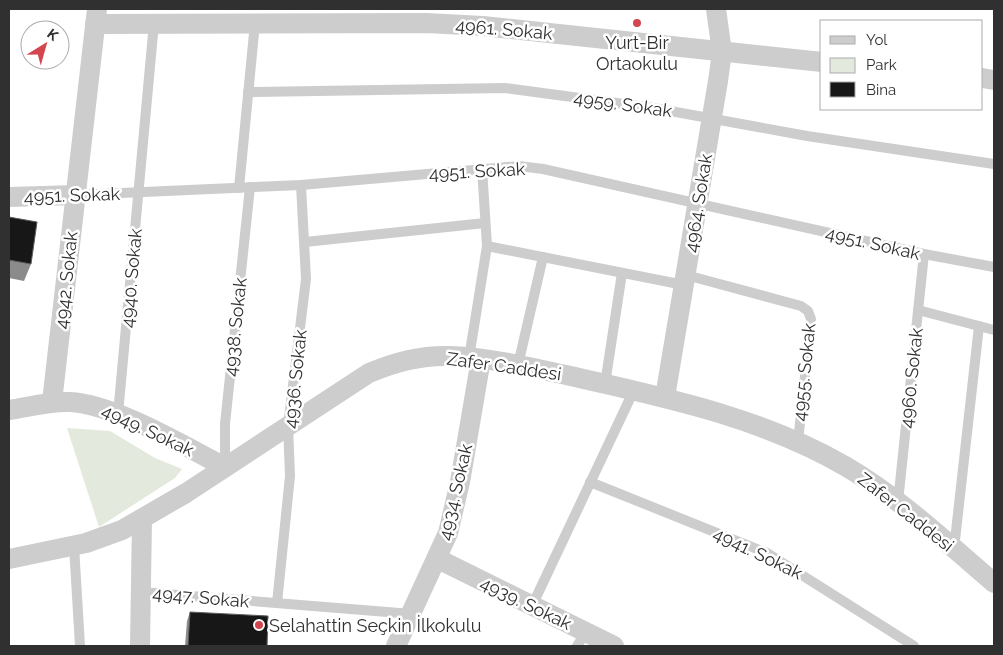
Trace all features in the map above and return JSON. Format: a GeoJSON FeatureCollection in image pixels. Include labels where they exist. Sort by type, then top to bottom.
{"type":"FeatureCollection","features":[{"type":"Feature","properties":{"kind":"street","name":"4964. Sokak"},"geometry":{"type":"LineString","coordinates":[[666,397],[722,52],[716,9]]}},
{"type":"Feature","properties":{"kind":"street","name":"4961. Sokak"},"geometry":{"type":"LineString","coordinates":[[96,16],[154,23],[426,23],[473,26],[820,62]]}},
{"type":"Feature","properties":{"kind":"street","name":"4942. Sokak"},"geometry":{"type":"LineString","coordinates":[[52,402],[96,16]]}},
{"type":"Feature","properties":{"kind":"street","name":"4951. Sokak"},"geometry":{"type":"LineString","coordinates":[[9,197],[76,195]]}},
{"type":"Feature","properties":{"kind":"street","name":"Zafer Caddesi"},"geometry":{"type":"LineString","coordinates":[[9,559],[74,546],[122,530],[225,467],[369,373],[395,363],[421,358],[475,359],[518,365],[666,397],[724,413],[798,442],[844,466],[898,502],[994,583]]}},
{"type":"Feature","properties":{"kind":"street","name":"4934. Sokak"},"geometry":{"type":"LineString","coordinates":[[396,646],[438,559],[455,508],[475,359]]}},
{"type":"Feature","properties":{"kind":"street","name":"4949. Sokak"},"geometry":{"type":"LineString","coordinates":[[9,410],[52,402],[86,404],[118,414],[225,467]]}},
{"type":"Feature","properties":{"kind":"street"},"geometry":{"type":"LineString","coordinates":[[140,646],[142,519]]}},
{"type":"Feature","properties":{"kind":"street","name":"4939. Sokak"},"geometry":{"type":"LineString","coordinates":[[438,559],[532,606],[581,639],[614,646]]}},
{"type":"Feature","properties":{"kind":"lane","name":"4940. Sokak"},"geometry":{"type":"LineString","coordinates":[[118,414],[154,23]]}},
{"type":"Feature","properties":{"kind":"lane"},"geometry":{"type":"LineString","coordinates":[[239,188],[255,23]]}},
{"type":"Feature","properties":{"kind":"lane","name":"4959. Sokak"},"geometry":{"type":"LineString","coordinates":[[248,92],[505,88],[654,108],[807,136],[994,164]]}},
{"type":"Feature","properties":{"kind":"lane","name":"4951. Sokak"},"geometry":{"type":"LineString","coordinates":[[76,195],[301,185],[482,168],[531,167],[924,254],[994,267]]}},
{"type":"Feature","properties":{"kind":"lane","name":"4934. Sokak"},"geometry":{"type":"LineString","coordinates":[[475,359],[487,246],[482,168]]}},
{"type":"Feature","properties":{"kind":"lane","name":"4936. Sokak"},"geometry":{"type":"LineString","coordinates":[[277,603],[290,476],[288,426],[305,298],[306,242],[301,185]]}},
{"type":"Feature","properties":{"kind":"lane","name":"4938. Sokak"},"geometry":{"type":"LineString","coordinates":[[225,467],[225,424],[250,187]]}},
{"type":"Feature","properties":{"kind":"lane"},"geometry":{"type":"LineString","coordinates":[[306,242],[485,223]]}},
{"type":"Feature","properties":{"kind":"lane","name":"4955. Sokak"},"geometry":{"type":"LineString","coordinates":[[487,246],[622,273],[685,280],[801,306],[808,310],[811,319],[798,442]]}},
{"type":"Feature","properties":{"kind":"lane","name":"4960. Sokak"},"geometry":{"type":"LineString","coordinates":[[898,502],[924,254]]}},
{"type":"Feature","properties":{"kind":"lane"},"geometry":{"type":"LineString","coordinates":[[518,365],[543,257]]}},
{"type":"Feature","properties":{"kind":"lane"},"geometry":{"type":"LineString","coordinates":[[605,384],[622,273]]}},
{"type":"Feature","properties":{"kind":"lane"},"geometry":{"type":"LineString","coordinates":[[918,310],[994,330]]}},
{"type":"Feature","properties":{"kind":"lane"},"geometry":{"type":"LineString","coordinates":[[954,549],[979,326]]}},
{"type":"Feature","properties":{"kind":"lane"},"geometry":{"type":"LineString","coordinates":[[532,606],[634,390]]}},
{"type":"Feature","properties":{"kind":"lane","name":"4941. Sokak"},"geometry":{"type":"LineString","coordinates":[[590,482],[767,553],[914,646]]}},
{"type":"Feature","properties":{"kind":"lane"},"geometry":{"type":"LineString","coordinates":[[74,546],[80,646]]}},
{"type":"Feature","properties":{"kind":"lane","name":"4947. Sokak"},"geometry":{"type":"LineString","coordinates":[[141,592],[412,614]]}},
{"type":"Feature","properties":{"kind":"green space"},"geometry":{"type":"Polygon","coordinates":[[[67,428],[110,431],[155,458],[182,469],[175,478],[99,527],[67,428]]]}},
{"type":"Feature","properties":{"kind":"building"},"geometry":{"type":"Polygon","coordinates":[[[9,217],[37,222],[31,264],[9,260],[9,217]]]}},
{"type":"Feature","properties":{"kind":"building"},"geometry":{"type":"Polygon","coordinates":[[[190,612],[268,616],[267,646],[188,646],[190,612]]]}},
{"type":"Feature","properties":{"kind":"place","name":"Yurt-Bir Ortaokulu"},"geometry":{"type":"Point","coordinates":[637,23]}},
{"type":"Feature","properties":{"kind":"place","name":"Selahattin Seçkin İlkokulu"},"geometry":{"type":"Point","coordinates":[259,625]}}]}
